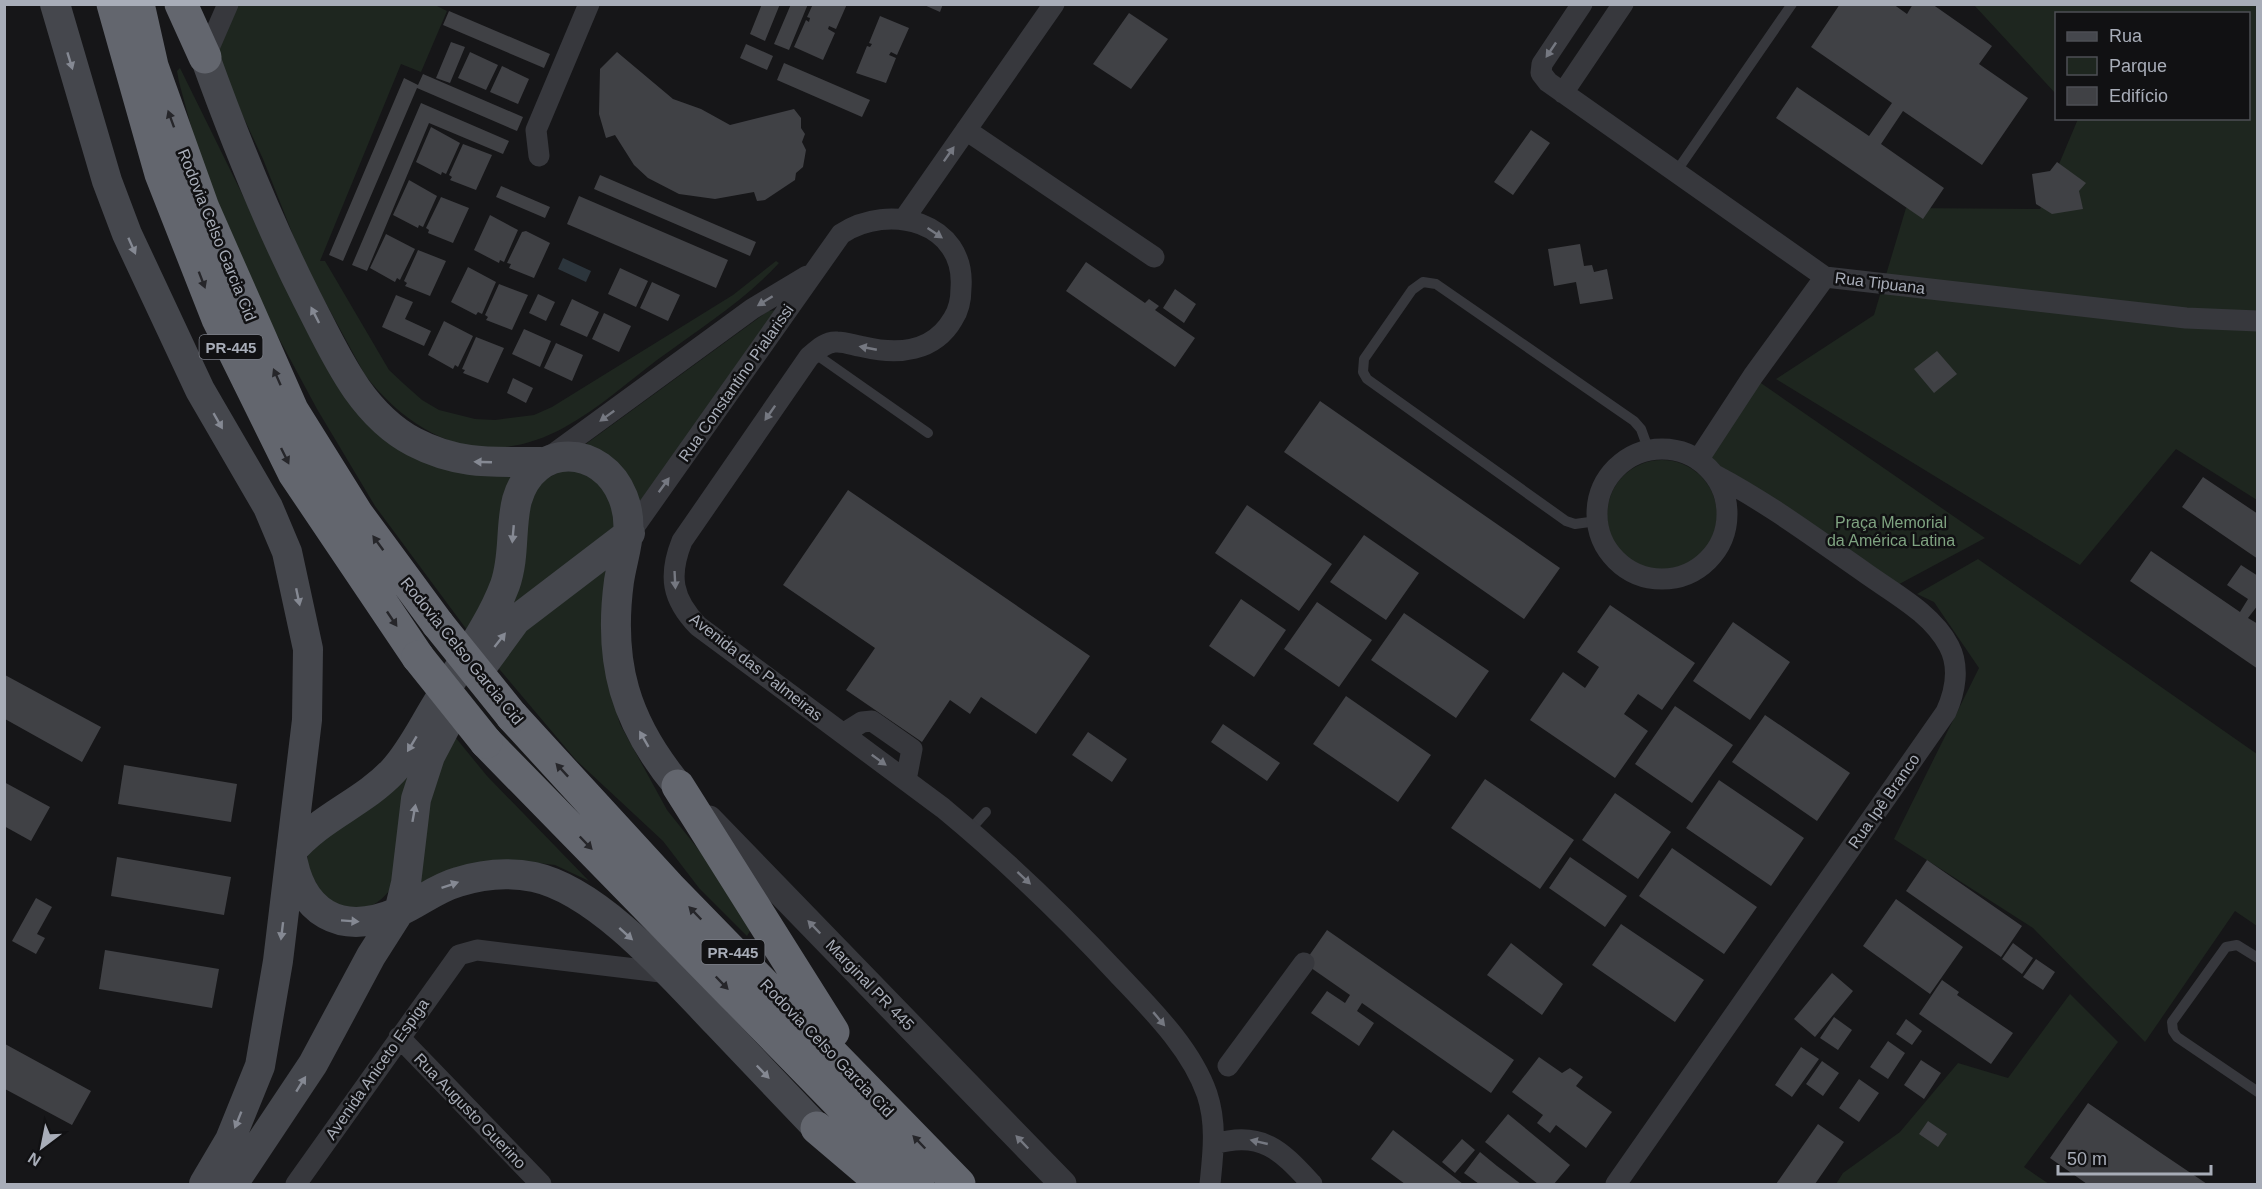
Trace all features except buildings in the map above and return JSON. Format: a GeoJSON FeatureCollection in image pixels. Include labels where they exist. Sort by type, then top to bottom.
{"type":"FeatureCollection","features":[{"type":"Feature","properties":{"kind":"highway"},"geometry":{"type":"LineString","coordinates":[[89,4],[160,174]]}},
{"type":"Feature","properties":{"kind":"highway","name":"Rodovia Celso Garcia Cid"},"geometry":{"type":"LineString","coordinates":[[113,4],[160,174],[218,319],[294,473],[418,657],[486,742],[918,1185]]}},
{"type":"Feature","properties":{"kind":"highway","name":"Rodovia Celso Garcia Cid"},"geometry":{"type":"LineString","coordinates":[[138,4],[152,66],[203,208],[292,410],[357,514],[438,624],[512,716],[669,887],[959,1185]]}},
{"type":"Feature","properties":{"kind":"highway"},"geometry":{"type":"LineString","coordinates":[[181,4],[205,57]]}},
{"type":"Feature","properties":{"kind":"highway"},"geometry":{"type":"LineString","coordinates":[[678,786],[813,1002],[883,1105]]}},
{"type":"Feature","properties":{"kind":"highway"},"geometry":{"type":"LineString","coordinates":[[817,1128],[883,1185]]}},
{"type":"Feature","properties":{"kind":"main road","name":"PR-445"},"geometry":{"type":"LineString","coordinates":[[55,4],[104,170],[127,234],[200,390],[268,507],[287,552],[303,621],[309,689],[291,852]]}},
{"type":"Feature","properties":{"kind":"main road"},"geometry":{"type":"LineString","coordinates":[[205,57],[244,163],[281,249],[328,340],[366,403],[389,426],[438,453],[480,463],[541,462],[572,456],[604,470],[612,477],[624,498],[630,533],[614,618],[621,681],[641,735],[656,760],[678,786]]}},
{"type":"Feature","properties":{"kind":"main road"},"geometry":{"type":"LineString","coordinates":[[204,1185],[230,1140],[260,1066],[278,961],[291,852],[320,823],[381,783],[403,759],[496,605],[510,565],[517,500],[527,480],[541,462]]}},
{"type":"Feature","properties":{"kind":"main road"},"geometry":{"type":"LineString","coordinates":[[233,1185],[313,1064],[370,956],[399,912],[406,883],[417,800],[430,756],[483,664],[516,620],[630,533]]}},
{"type":"Feature","properties":{"kind":"main road"},"geometry":{"type":"LineString","coordinates":[[291,852],[294,871],[302,892],[314,907],[330,918],[356,923],[399,912],[439,888],[475,877],[513,874],[535,877],[562,887],[594,906],[669,973],[817,1128]]}},
{"type":"Feature","properties":{"kind":"street"},"geometry":{"type":"LineString","coordinates":[[188,4],[205,57]]}},
{"type":"Feature","properties":{"kind":"street"},"geometry":{"type":"LineString","coordinates":[[205,57],[228,4]]}},
{"type":"Feature","properties":{"kind":"street"},"geometry":{"type":"LineString","coordinates":[[539,156],[536,130],[589,4]]}},
{"type":"Feature","properties":{"kind":"street"},"geometry":{"type":"LineString","coordinates":[[814,353],[828,343],[837,342],[885,351],[924,347],[943,333],[954,319],[960,302],[960,263],[952,246],[940,234],[904,219],[1054,4]]}},
{"type":"Feature","properties":{"kind":"street","name":"Rua Tipuana"},"geometry":{"type":"LineString","coordinates":[[1582,4],[1541,69],[1548,82],[1825,277],[2186,318],[2258,321]]}},
{"type":"Feature","properties":{"kind":"street"},"geometry":{"type":"LineString","coordinates":[[1563,93],[1623,4]]}},
{"type":"Feature","properties":{"kind":"street"},"geometry":{"type":"LineString","coordinates":[[966,130],[1154,257]]}},
{"type":"Feature","properties":{"kind":"street","name":"Rua Constantino Pialarissi"},"geometry":{"type":"LineString","coordinates":[[630,533],[841,234],[854,225],[875,219],[904,219]]}},
{"type":"Feature","properties":{"kind":"street"},"geometry":{"type":"LineString","coordinates":[[541,462],[752,309],[815,270]]}},
{"type":"Feature","properties":{"kind":"street"},"geometry":{"type":"LineString","coordinates":[[1698,460],[1753,376],[1825,277]]}},
{"type":"Feature","properties":{"kind":"street","name":"Avenida das Palmeiras"},"geometry":{"type":"LineString","coordinates":[[814,353],[682,541],[675,562],[674,584],[677,599],[684,612],[698,626],[843,734],[862,722],[872,721],[912,749],[906,780],[970,830]]}},
{"type":"Feature","properties":{"kind":"street"},"geometry":{"type":"LineString","coordinates":[[1649,451],[1679,451],[1698,460],[1715,475],[1725,494],[1728,516],[1724,537],[1713,556],[1697,570],[1677,578],[1656,580],[1635,574],[1617,562],[1603,544],[1597,521],[1597,502],[1605,482],[1618,465],[1637,454],[1649,451]]}},
{"type":"Feature","properties":{"kind":"street","name":"Rua Ipê Branco"},"geometry":{"type":"LineString","coordinates":[[1616,1185],[1946,712],[1954,684],[1955,664],[1949,646],[1924,616],[1767,504],[1715,475]]}},
{"type":"Feature","properties":{"kind":"street","name":"Marginal PR 445"},"geometry":{"type":"LineString","coordinates":[[678,786],[1063,1185]]}},
{"type":"Feature","properties":{"kind":"street"},"geometry":{"type":"LineString","coordinates":[[970,830],[1024,877],[1161,1020],[1203,1085],[1208,1098],[1215,1144],[1210,1185]]}},
{"type":"Feature","properties":{"kind":"street","name":"Avenida Aniceto Espiga"},"geometry":{"type":"LineString","coordinates":[[296,1185],[399,1037],[459,956],[477,950],[669,973]]}},
{"type":"Feature","properties":{"kind":"street"},"geometry":{"type":"LineString","coordinates":[[1227,1066],[1304,963]]}},
{"type":"Feature","properties":{"kind":"street","name":"Rua Augusto Guerino"},"geometry":{"type":"LineString","coordinates":[[399,1037],[541,1185]]}},
{"type":"Feature","properties":{"kind":"street"},"geometry":{"type":"LineString","coordinates":[[817,1128],[871,1185]]}},
{"type":"Feature","properties":{"kind":"street"},"geometry":{"type":"LineString","coordinates":[[1215,1144],[1240,1140],[1262,1142],[1284,1155],[1312,1185]]}},
{"type":"Feature","properties":{"kind":"lane"},"geometry":{"type":"LineString","coordinates":[[1676,172],[1791,4]]}},
{"type":"Feature","properties":{"kind":"lane"},"geometry":{"type":"LineString","coordinates":[[1597,521],[1575,524],[1566,521],[1367,379],[1363,368],[1365,359],[1412,290],[1423,282],[1436,284],[1634,421],[1641,429],[1649,451]]}},
{"type":"Feature","properties":{"kind":"lane"},"geometry":{"type":"LineString","coordinates":[[814,353],[928,433]]}},
{"type":"Feature","properties":{"kind":"lane"},"geometry":{"type":"LineString","coordinates":[[970,830],[986,812]]}},
{"type":"Feature","properties":{"kind":"lane"},"geometry":{"type":"LineString","coordinates":[[2258,958],[2237,945],[2226,947],[2172,1022],[2172,1028],[2177,1036],[2258,1092]]}},
{"type":"Feature","properties":{"kind":"green space"},"geometry":{"type":"Polygon","coordinates":[[[433,4],[447,11],[421,72],[401,64],[320,261],[325,261],[389,370],[422,400],[439,410],[475,419],[495,420],[534,415],[552,407],[733,295],[776,261],[779,263],[736,302],[589,412],[565,427],[536,440],[508,447],[481,447],[455,442],[430,432],[407,417],[385,398],[365,375],[304,263],[263,159],[214,54],[237,5],[433,4]]]}},
{"type":"Feature","properties":{"kind":"green space"},"geometry":{"type":"Polygon","coordinates":[[[1974,5],[2257,5],[2257,500],[2176,449],[2080,565],[1776,379],[1874,315],[1906,208],[2040,209],[2078,120],[2250,120],[2250,12],[2055,12],[2055,93],[1974,5]]]}},
{"type":"Feature","properties":{"kind":"green space"},"geometry":{"type":"Polygon","coordinates":[[[180,68],[310,332],[361,413],[514,472],[490,593],[467,630],[375,506],[317,409],[262,307],[200,159],[179,82],[177,71],[180,68]]]}},
{"type":"Feature","properties":{"kind":"green space"},"geometry":{"type":"Polygon","coordinates":[[[778,310],[639,503],[579,449],[768,311],[778,310]]]}},
{"type":"Feature","properties":{"kind":"green space","name":"Praça Memorial da América Latina"},"geometry":{"type":"Polygon","coordinates":[[[1755,379],[1985,538],[1890,589],[1702,456],[1755,379]]]}},
{"type":"Feature","properties":{"kind":"green space"},"geometry":{"type":"Polygon","coordinates":[[[1662,460],[1683,464],[1701,476],[1713,494],[1717,515],[1713,536],[1701,554],[1683,566],[1662,570],[1641,566],[1623,554],[1611,536],[1607,515],[1611,494],[1623,476],[1641,464],[1662,460]]]}},
{"type":"Feature","properties":{"kind":"green space"},"geometry":{"type":"Polygon","coordinates":[[[562,470],[586,473],[611,496],[615,526],[513,612],[509,603],[534,486],[562,470]]]}},
{"type":"Feature","properties":{"kind":"green space"},"geometry":{"type":"Polygon","coordinates":[[[1978,559],[2257,754],[2257,926],[2235,911],[2145,1042],[2033,928],[1894,839],[1979,668],[1934,602],[1917,594],[1978,559]]]}},
{"type":"Feature","properties":{"kind":"green space"},"geometry":{"type":"Polygon","coordinates":[[[603,571],[607,571],[606,674],[620,724],[667,810],[719,875],[752,928],[747,936],[699,888],[663,841],[576,760],[495,664],[512,640],[603,571]]]}},
{"type":"Feature","properties":{"kind":"green space"},"geometry":{"type":"Polygon","coordinates":[[[451,732],[487,776],[589,881],[555,865],[521,861],[421,884],[419,837],[451,732]]]}},
{"type":"Feature","properties":{"kind":"green space"},"geometry":{"type":"Polygon","coordinates":[[[413,761],[390,890],[383,898],[369,907],[355,908],[328,903],[306,866],[309,849],[413,761]]]}},
{"type":"Feature","properties":{"kind":"green space"},"geometry":{"type":"Polygon","coordinates":[[[2070,994],[2118,1042],[2024,1167],[2049,1184],[1836,1184],[1843,1173],[1900,1132],[1958,1063],[2008,1078],[2070,994]]]}},
{"type":"Feature","properties":{"kind":"shaded area"},"geometry":{"type":"Polygon","coordinates":[[[563,258],[591,271],[586,282],[558,269],[563,258]]]}}]}
